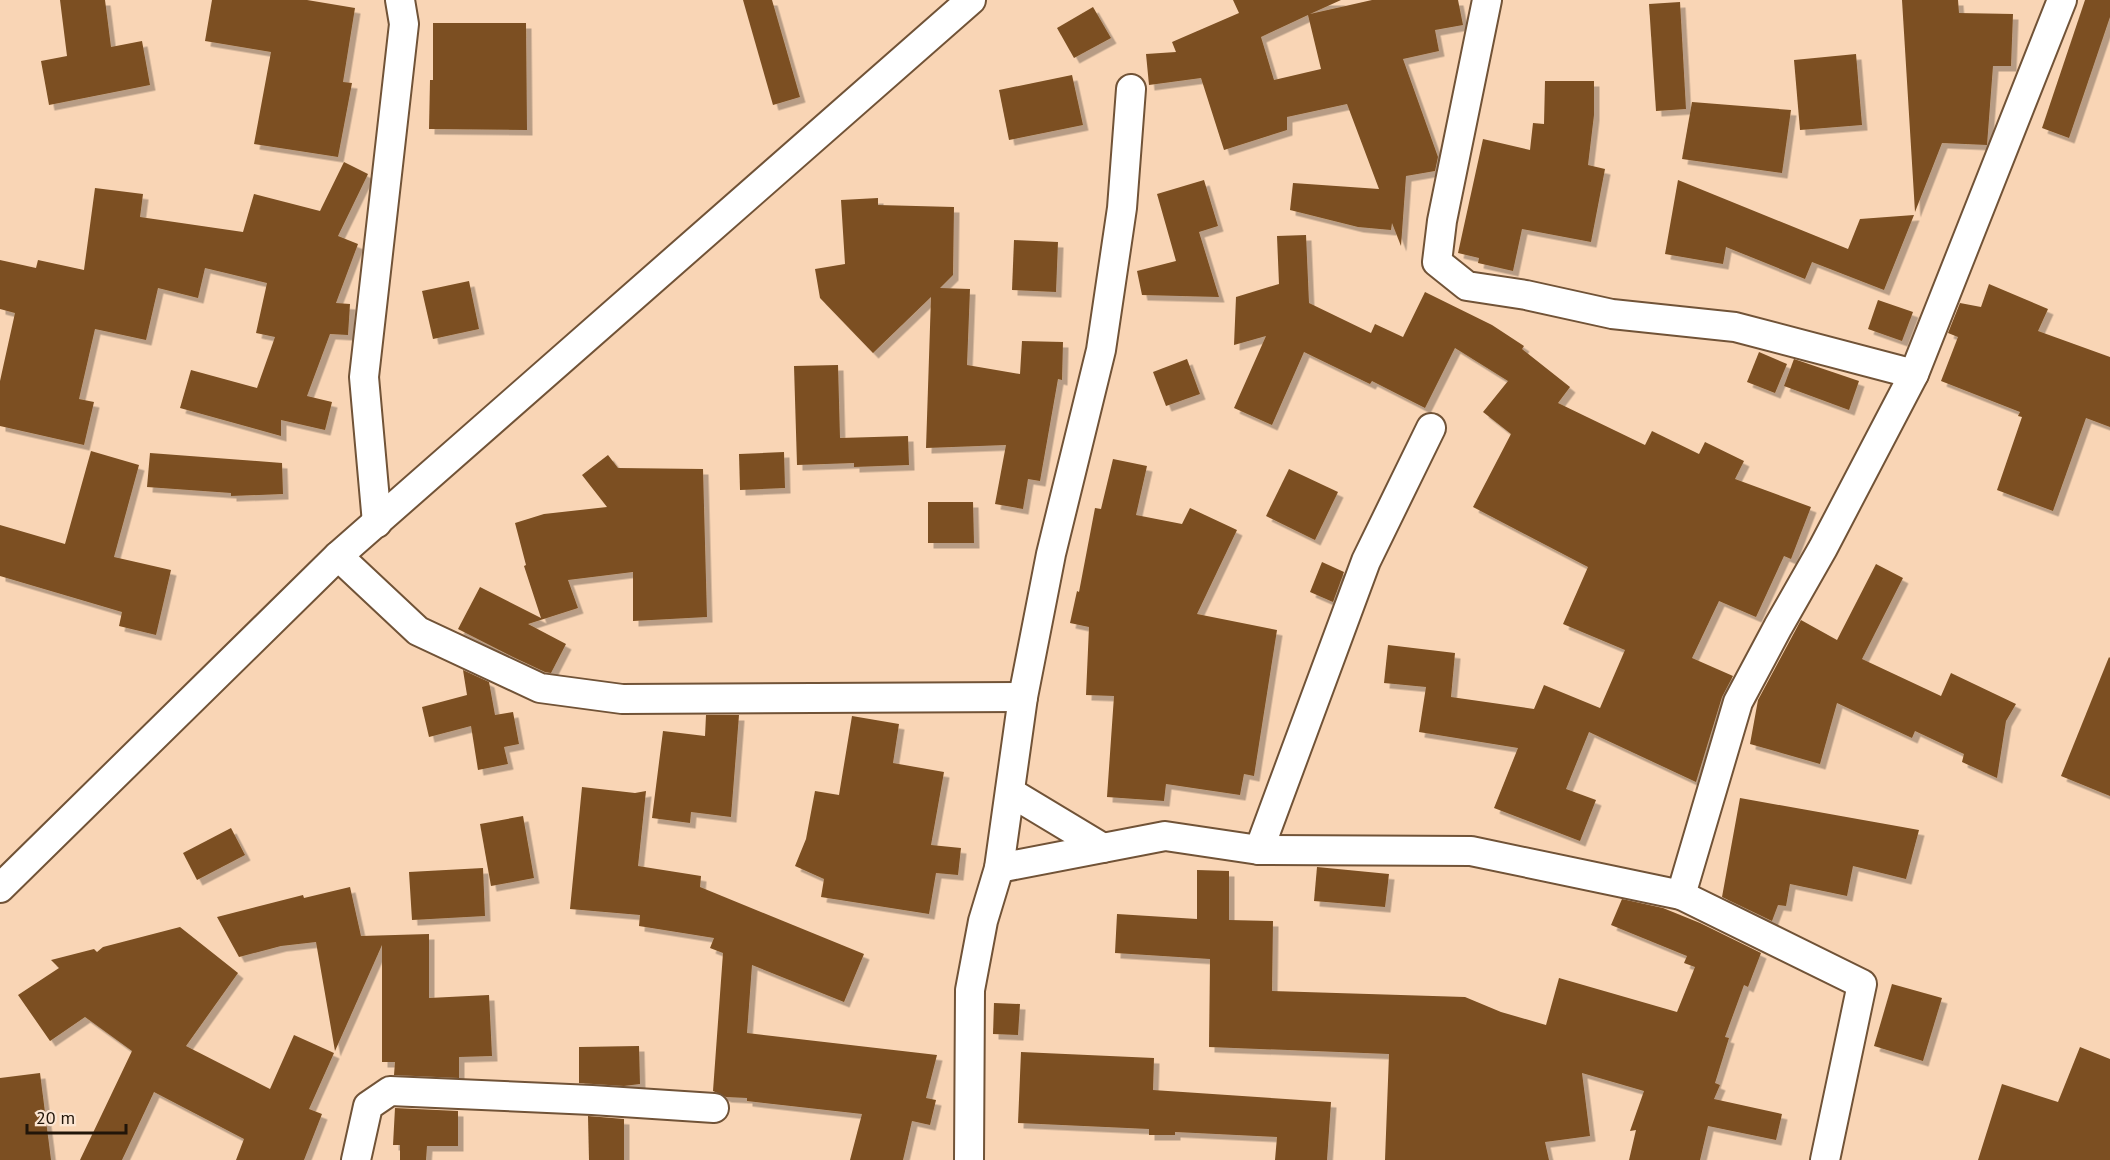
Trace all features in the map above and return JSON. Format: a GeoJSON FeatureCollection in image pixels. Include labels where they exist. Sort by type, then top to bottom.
{"type":"FeatureCollection","features":[{"type":"Feature","properties":{"kind":"street"},"geometry":{"type":"LineString","coordinates":[[377,523],[364,377],[404,24],[400,0]]}},
{"type":"Feature","properties":{"kind":"street"},"geometry":{"type":"LineString","coordinates":[[0,888],[338,556],[971,0]]}},
{"type":"Feature","properties":{"kind":"street"},"geometry":{"type":"LineString","coordinates":[[1487,0],[1437,262],[1467,286],[1526,295],[1612,314],[1735,327],[1914,374]]}},
{"type":"Feature","properties":{"kind":"street"},"geometry":{"type":"LineString","coordinates":[[1681,894],[1738,702],[1823,548],[1914,374],[2062,0]]}},
{"type":"Feature","properties":{"kind":"street"},"geometry":{"type":"LineString","coordinates":[[969,1160],[970,990],[983,921],[999,868],[1023,697],[1052,554],[1101,350],[1122,208],[1131,89]]}},
{"type":"Feature","properties":{"kind":"street"},"geometry":{"type":"LineString","coordinates":[[1258,850],[1366,561],[1431,428]]}},
{"type":"Feature","properties":{"kind":"street"},"geometry":{"type":"LineString","coordinates":[[338,556],[418,631],[540,688],[622,699],[1023,697]]}},
{"type":"Feature","properties":{"kind":"street"},"geometry":{"type":"LineString","coordinates":[[1010,792],[1103,848]]}},
{"type":"Feature","properties":{"kind":"street"},"geometry":{"type":"LineString","coordinates":[[999,868],[1165,836],[1258,850],[1471,851],[1681,894],[1862,984],[1825,1160]]}},
{"type":"Feature","properties":{"kind":"street"},"geometry":{"type":"LineString","coordinates":[[356,1160],[368,1106],[390,1091],[714,1108]]}},
{"type":"Feature","properties":{"kind":"building"},"geometry":{"type":"Polygon","coordinates":[[[60,0],[105,0],[111,47],[142,41],[150,85],[49,105],[41,61],[67,56],[60,0]]]}},
{"type":"Feature","properties":{"kind":"building"},"geometry":{"type":"Polygon","coordinates":[[[212,0],[307,0],[355,8],[343,82],[352,83],[338,157],[254,144],[271,52],[205,41],[212,0]]]}},
{"type":"Feature","properties":{"kind":"building"},"geometry":{"type":"Polygon","coordinates":[[[743,0],[772,0],[800,97],[773,105],[743,0]]]}},
{"type":"Feature","properties":{"kind":"building"},"geometry":{"type":"Polygon","coordinates":[[[1233,0],[1341,0],[1310,14],[1372,0],[1458,0],[1463,25],[1435,30],[1439,51],[1403,59],[1438,157],[1435,171],[1406,176],[1401,246],[1392,223],[1391,230],[1358,227],[1290,210],[1293,183],[1379,189],[1347,104],[1287,117],[1287,130],[1224,150],[1201,78],[1149,85],[1146,54],[1176,52],[1172,42],[1239,13],[1233,0]],[[1308,15],[1261,37],[1274,80],[1321,69],[1308,15]]]}},
{"type":"Feature","properties":{"kind":"building"},"geometry":{"type":"Polygon","coordinates":[[[1902,0],[1958,0],[1959,13],[2013,14],[2011,66],[1993,66],[1987,145],[1942,143],[1915,212],[1902,0]]]}},
{"type":"Feature","properties":{"kind":"building"},"geometry":{"type":"Polygon","coordinates":[[[2085,0],[2110,0],[2110,17],[2069,138],[2042,128],[2085,0]]]}},
{"type":"Feature","properties":{"kind":"building"},"geometry":{"type":"Polygon","coordinates":[[[1680,2],[1686,109],[1656,111],[1649,4],[1680,2]]]}},
{"type":"Feature","properties":{"kind":"building"},"geometry":{"type":"Polygon","coordinates":[[[1093,7],[1111,38],[1074,58],[1057,28],[1093,7]]]}},
{"type":"Feature","properties":{"kind":"building"},"geometry":{"type":"Polygon","coordinates":[[[433,23],[526,23],[527,130],[429,129],[430,80],[433,80],[433,23]]]}},
{"type":"Feature","properties":{"kind":"building"},"geometry":{"type":"Polygon","coordinates":[[[1856,54],[1862,125],[1800,130],[1794,60],[1856,54]]]}},
{"type":"Feature","properties":{"kind":"building"},"geometry":{"type":"Polygon","coordinates":[[[1072,75],[1083,125],[1009,140],[999,90],[1072,75]]]}},
{"type":"Feature","properties":{"kind":"building"},"geometry":{"type":"Polygon","coordinates":[[[1545,81],[1594,81],[1594,115],[1588,165],[1605,169],[1591,242],[1522,229],[1513,271],[1478,263],[1479,258],[1458,253],[1483,139],[1530,150],[1533,123],[1544,124],[1545,81]]]}},
{"type":"Feature","properties":{"kind":"building"},"geometry":{"type":"Polygon","coordinates":[[[1692,102],[1791,110],[1782,173],[1682,159],[1692,102]]]}},
{"type":"Feature","properties":{"kind":"building"},"geometry":{"type":"Polygon","coordinates":[[[344,162],[368,174],[338,236],[358,244],[336,303],[350,304],[348,335],[330,334],[307,396],[332,402],[325,430],[281,420],[281,436],[180,408],[191,370],[257,388],[275,337],[256,333],[267,283],[205,268],[198,298],[158,288],[146,340],[95,329],[79,399],[94,402],[84,445],[0,426],[0,381],[15,313],[0,309],[0,260],[36,268],[38,260],[84,270],[95,188],[143,194],[140,217],[243,232],[254,194],[320,211],[344,162]]]}},
{"type":"Feature","properties":{"kind":"building"},"geometry":{"type":"Polygon","coordinates":[[[1204,180],[1218,226],[1199,232],[1219,297],[1142,295],[1137,271],[1176,261],[1157,194],[1204,180]]]}},
{"type":"Feature","properties":{"kind":"building"},"geometry":{"type":"Polygon","coordinates":[[[1678,180],[1848,249],[1860,219],[1914,215],[1884,290],[1812,262],[1805,279],[1726,247],[1723,264],[1665,254],[1678,180]]]}},
{"type":"Feature","properties":{"kind":"building"},"geometry":{"type":"Polygon","coordinates":[[[878,198],[878,205],[954,207],[953,275],[940,288],[970,289],[967,365],[1020,374],[1022,341],[1063,342],[1062,380],[1058,379],[1040,481],[1028,479],[1023,509],[995,504],[1006,445],[926,448],[931,297],[873,353],[820,298],[815,269],[845,264],[841,200],[878,198]]]}},
{"type":"Feature","properties":{"kind":"building"},"geometry":{"type":"Polygon","coordinates":[[[1306,235],[1309,303],[1371,333],[1375,324],[1403,337],[1425,292],[1492,325],[1524,346],[1522,349],[1570,387],[1558,403],[1645,445],[1652,431],[1699,454],[1705,442],[1744,461],[1735,479],[1811,507],[1791,559],[1784,556],[1756,617],[1719,601],[1692,658],[1733,676],[1722,697],[1696,782],[1589,732],[1566,789],[1596,800],[1580,841],[1494,808],[1518,748],[1419,732],[1426,687],[1384,683],[1388,645],[1455,653],[1451,697],[1534,709],[1544,685],[1600,708],[1625,650],[1563,624],[1588,567],[1473,507],[1511,434],[1483,412],[1508,381],[1455,348],[1425,408],[1372,381],[1370,384],[1304,352],[1272,425],[1234,408],[1266,336],[1234,345],[1236,297],[1279,284],[1277,236],[1306,235]]]}},
{"type":"Feature","properties":{"kind":"building"},"geometry":{"type":"Polygon","coordinates":[[[1014,240],[1058,242],[1056,292],[1012,290],[1014,240]]]}},
{"type":"Feature","properties":{"kind":"building"},"geometry":{"type":"Polygon","coordinates":[[[469,281],[479,329],[433,339],[422,291],[469,281]]]}},
{"type":"Feature","properties":{"kind":"building"},"geometry":{"type":"Polygon","coordinates":[[[1989,284],[2048,309],[2038,331],[2110,357],[2110,427],[2086,418],[2053,511],[1997,490],[2022,417],[2018,416],[2020,412],[1941,381],[1958,337],[1948,333],[1960,303],[1981,307],[1989,284]]]}},
{"type":"Feature","properties":{"kind":"building"},"geometry":{"type":"Polygon","coordinates":[[[1878,300],[1913,312],[1902,341],[1868,329],[1878,300]]]}},
{"type":"Feature","properties":{"kind":"building"},"geometry":{"type":"Polygon","coordinates":[[[1759,352],[1787,364],[1775,393],[1747,382],[1759,352]]]}},
{"type":"Feature","properties":{"kind":"building"},"geometry":{"type":"Polygon","coordinates":[[[1187,359],[1200,394],[1166,406],[1153,372],[1187,359]]]}},
{"type":"Feature","properties":{"kind":"building"},"geometry":{"type":"Polygon","coordinates":[[[1794,359],[1859,381],[1849,410],[1784,386],[1794,359]]]}},
{"type":"Feature","properties":{"kind":"building"},"geometry":{"type":"Polygon","coordinates":[[[838,365],[840,438],[908,436],[909,465],[854,467],[854,463],[797,465],[794,366],[838,365]]]}},
{"type":"Feature","properties":{"kind":"building"},"geometry":{"type":"Polygon","coordinates":[[[91,451],[139,465],[114,557],[171,570],[156,635],[119,626],[122,612],[0,576],[0,525],[65,544],[91,451]]]}},
{"type":"Feature","properties":{"kind":"building"},"geometry":{"type":"Polygon","coordinates":[[[784,452],[785,488],[740,490],[739,454],[784,452]]]}},
{"type":"Feature","properties":{"kind":"building"},"geometry":{"type":"Polygon","coordinates":[[[150,453],[282,463],[283,494],[231,496],[231,493],[147,487],[150,453]]]}},
{"type":"Feature","properties":{"kind":"building"},"geometry":{"type":"Polygon","coordinates":[[[608,455],[618,468],[703,469],[707,617],[633,621],[633,572],[568,580],[578,608],[528,624],[566,644],[551,673],[458,629],[480,587],[541,618],[524,566],[526,565],[515,523],[544,514],[607,507],[582,475],[608,455]]]}},
{"type":"Feature","properties":{"kind":"building"},"geometry":{"type":"Polygon","coordinates":[[[1113,459],[1147,466],[1136,515],[1182,524],[1190,508],[1237,530],[1197,614],[1277,630],[1254,776],[1244,774],[1240,795],[1166,784],[1164,801],[1107,797],[1114,696],[1086,695],[1089,627],[1070,623],[1077,591],[1079,592],[1095,508],[1101,509],[1113,459]]]}},
{"type":"Feature","properties":{"kind":"building"},"geometry":{"type":"Polygon","coordinates":[[[1289,469],[1338,492],[1315,540],[1266,516],[1289,469]]]}},
{"type":"Feature","properties":{"kind":"building"},"geometry":{"type":"Polygon","coordinates":[[[928,502],[973,502],[974,543],[928,543],[928,502]]]}},
{"type":"Feature","properties":{"kind":"building"},"geometry":{"type":"Polygon","coordinates":[[[1322,562],[1344,572],[1333,602],[1310,592],[1322,562]]]}},
{"type":"Feature","properties":{"kind":"building"},"geometry":{"type":"Polygon","coordinates":[[[1876,564],[1903,578],[1862,659],[1941,696],[1951,673],[2016,704],[2006,721],[1997,778],[1962,762],[1964,754],[1915,731],[1912,738],[1837,703],[1820,764],[1750,744],[1758,700],[1801,620],[1837,640],[1876,564]]]}},
{"type":"Feature","properties":{"kind":"building"},"geometry":{"type":"Polygon","coordinates":[[[2110,658],[2110,796],[2061,776],[2110,658]]]}},
{"type":"Feature","properties":{"kind":"building"},"geometry":{"type":"Polygon","coordinates":[[[463,670],[489,682],[495,715],[513,712],[519,744],[504,747],[508,764],[478,770],[471,726],[429,737],[422,707],[467,695],[463,670]]]}},
{"type":"Feature","properties":{"kind":"building"},"geometry":{"type":"Polygon","coordinates":[[[706,715],[739,715],[731,817],[691,812],[690,823],[652,818],[663,731],[705,736],[706,715]]]}},
{"type":"Feature","properties":{"kind":"building"},"geometry":{"type":"Polygon","coordinates":[[[852,716],[899,724],[893,763],[944,772],[931,845],[961,848],[958,875],[936,873],[929,914],[821,897],[824,879],[795,866],[806,839],[815,791],[839,795],[852,716]]]}},
{"type":"Feature","properties":{"kind":"building"},"geometry":{"type":"Polygon","coordinates":[[[582,787],[635,793],[646,791],[638,866],[701,876],[700,887],[864,954],[844,1002],[752,965],[747,1033],[937,1055],[926,1098],[936,1100],[930,1125],[912,1121],[903,1160],[850,1160],[862,1114],[747,1101],[747,1098],[726,1097],[713,1091],[723,953],[710,948],[714,938],[639,926],[640,915],[570,909],[582,787]]]}},
{"type":"Feature","properties":{"kind":"building"},"geometry":{"type":"Polygon","coordinates":[[[1740,798],[1919,830],[1906,879],[1853,866],[1847,896],[1790,884],[1786,906],[1778,905],[1772,921],[1722,897],[1740,798]]]}},
{"type":"Feature","properties":{"kind":"building"},"geometry":{"type":"Polygon","coordinates":[[[523,816],[534,878],[491,886],[480,824],[523,816]]]}},
{"type":"Feature","properties":{"kind":"building"},"geometry":{"type":"Polygon","coordinates":[[[231,828],[245,855],[197,880],[183,853],[231,828]]]}},
{"type":"Feature","properties":{"kind":"building"},"geometry":{"type":"Polygon","coordinates":[[[1317,867],[1389,874],[1385,907],[1314,901],[1317,867]]]}},
{"type":"Feature","properties":{"kind":"building"},"geometry":{"type":"Polygon","coordinates":[[[483,868],[485,916],[412,920],[409,872],[483,868]]]}},
{"type":"Feature","properties":{"kind":"building"},"geometry":{"type":"Polygon","coordinates":[[[1197,870],[1229,871],[1229,920],[1273,921],[1272,991],[1465,997],[1501,1012],[1546,1025],[1559,978],[1677,1012],[1695,967],[1684,963],[1687,956],[1611,925],[1622,899],[1663,908],[1700,923],[1761,953],[1748,987],[1744,985],[1725,1037],[1729,1038],[1715,1083],[1720,1085],[1714,1099],[1782,1114],[1776,1140],[1708,1126],[1700,1160],[1629,1160],[1636,1130],[1630,1131],[1644,1091],[1582,1073],[1590,1136],[1545,1142],[1549,1160],[1385,1160],[1389,1054],[1209,1047],[1210,959],[1115,953],[1117,914],[1197,919],[1197,870]]]}},
{"type":"Feature","properties":{"kind":"building"},"geometry":{"type":"Polygon","coordinates":[[[350,887],[361,936],[429,934],[429,998],[489,995],[492,1056],[459,1057],[459,1078],[394,1075],[395,1062],[382,1062],[382,945],[335,1051],[316,942],[281,946],[239,957],[217,917],[303,895],[304,898],[350,887]]]}},
{"type":"Feature","properties":{"kind":"building"},"geometry":{"type":"Polygon","coordinates":[[[180,927],[238,973],[186,1046],[270,1089],[294,1035],[334,1053],[309,1109],[322,1114],[304,1160],[236,1160],[244,1139],[154,1092],[122,1160],[80,1160],[132,1051],[85,1017],[50,1041],[18,995],[59,968],[51,960],[94,949],[97,952],[103,947],[180,927]]]}},
{"type":"Feature","properties":{"kind":"building"},"geometry":{"type":"Polygon","coordinates":[[[1892,984],[1942,998],[1923,1061],[1874,1046],[1892,984]]]}},
{"type":"Feature","properties":{"kind":"building"},"geometry":{"type":"Polygon","coordinates":[[[994,1003],[1020,1004],[1018,1035],[993,1034],[994,1003]]]}},
{"type":"Feature","properties":{"kind":"building"},"geometry":{"type":"Polygon","coordinates":[[[639,1046],[640,1084],[624,1086],[579,1083],[579,1047],[639,1046]]]}},
{"type":"Feature","properties":{"kind":"building"},"geometry":{"type":"Polygon","coordinates":[[[2080,1047],[2110,1059],[2110,1160],[1978,1160],[2002,1084],[2058,1102],[2080,1047]]]}},
{"type":"Feature","properties":{"kind":"building"},"geometry":{"type":"Polygon","coordinates":[[[1021,1052],[1154,1058],[1153,1090],[1331,1102],[1327,1160],[1275,1160],[1277,1137],[1175,1132],[1175,1135],[1149,1135],[1149,1129],[1018,1123],[1021,1052]]]}},
{"type":"Feature","properties":{"kind":"building"},"geometry":{"type":"Polygon","coordinates":[[[40,1073],[51,1160],[0,1160],[0,1078],[40,1073]]]}},
{"type":"Feature","properties":{"kind":"building"},"geometry":{"type":"Polygon","coordinates":[[[395,1108],[458,1111],[458,1146],[427,1146],[426,1160],[400,1160],[400,1145],[393,1145],[395,1108]]]}},
{"type":"Feature","properties":{"kind":"building"},"geometry":{"type":"Polygon","coordinates":[[[588,1116],[624,1119],[624,1160],[589,1160],[588,1116]]]}}]}
